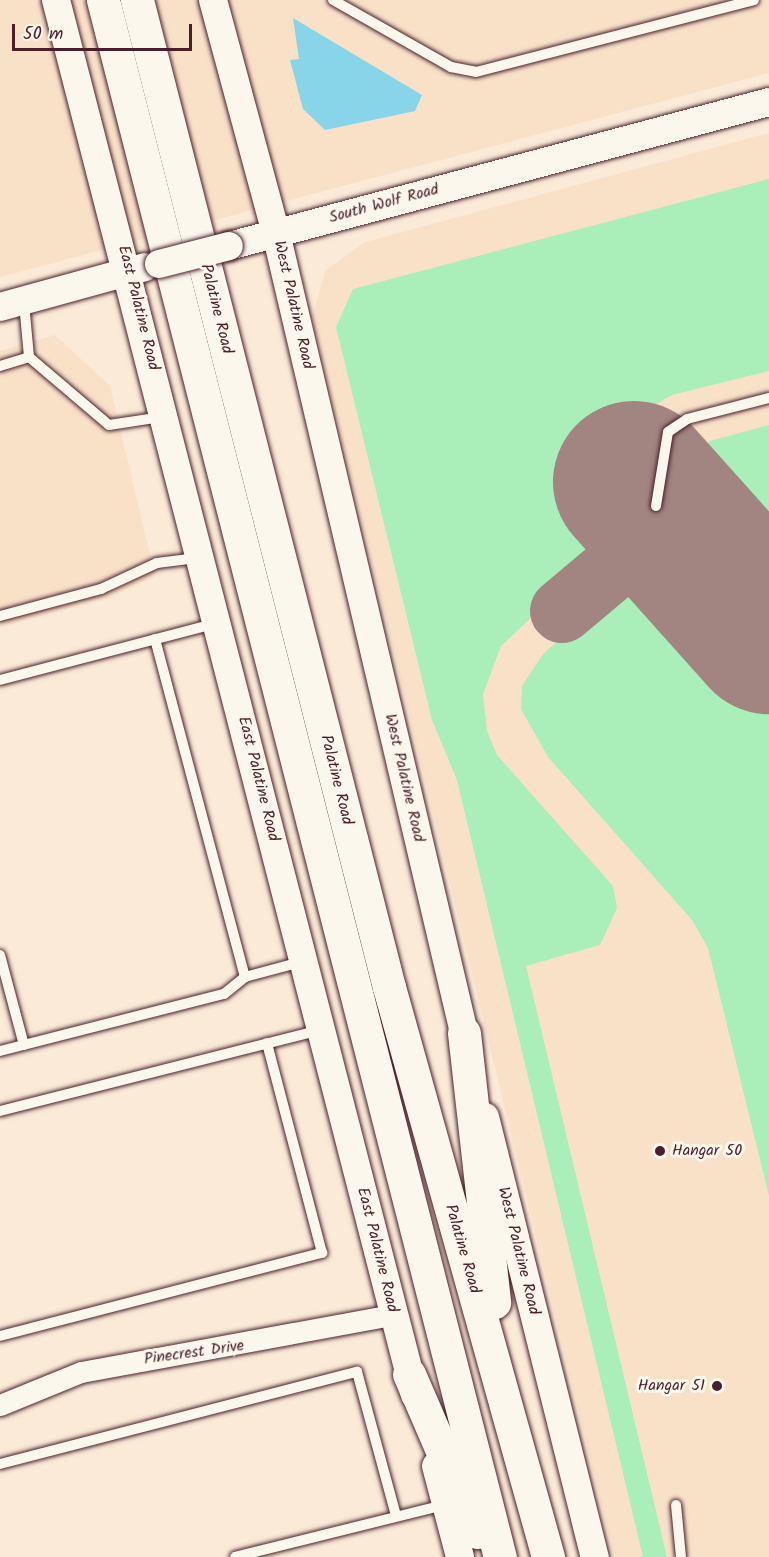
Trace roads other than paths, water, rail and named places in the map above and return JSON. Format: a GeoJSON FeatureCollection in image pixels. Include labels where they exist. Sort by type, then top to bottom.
{"type":"FeatureCollection","features":[{"type":"Feature","properties":{"kind":"highway","name":"Palatine Road"},"geometry":{"type":"LineString","coordinates":[[103,0],[500,1557]]}},
{"type":"Feature","properties":{"kind":"highway","name":"Palatine Road"},"geometry":{"type":"LineString","coordinates":[[137,0],[389,987],[548,1557]]}},
{"type":"Feature","properties":{"kind":"highway"},"geometry":{"type":"LineString","coordinates":[[464,1033],[504,1399]]}},
{"type":"Feature","properties":{"kind":"highway"},"geometry":{"type":"LineString","coordinates":[[409,1374],[488,1557]]}},
{"type":"Feature","properties":{"kind":"street","name":"East Palatine Road"},"geometry":{"type":"LineString","coordinates":[[56,0],[129,271],[393,1315],[460,1557]]}},
{"type":"Feature","properties":{"kind":"street","name":"West Palatine Road"},"geometry":{"type":"LineString","coordinates":[[213,0],[276,233],[464,1033],[595,1557]]}},
{"type":"Feature","properties":{"kind":"street","name":"South Wolf Road"},"geometry":{"type":"LineString","coordinates":[[12,303],[769,102]]}},
{"type":"Feature","properties":{"kind":"street","name":"Pinecrest Drive"},"geometry":{"type":"LineString","coordinates":[[0,1405],[81,1372],[393,1315]]}},
{"type":"Feature","properties":{"kind":"lane"},"geometry":{"type":"LineString","coordinates":[[333,0],[347,4],[451,67],[476,72],[754,0]]}},
{"type":"Feature","properties":{"kind":"lane"},"geometry":{"type":"LineString","coordinates":[[12,303],[29,357],[109,424],[165,416]]}},
{"type":"Feature","properties":{"kind":"lane"},"geometry":{"type":"LineString","coordinates":[[0,366],[29,357]]}},
{"type":"Feature","properties":{"kind":"lane"},"geometry":{"type":"LineString","coordinates":[[656,506],[668,432],[687,419],[769,398]]}},
{"type":"Feature","properties":{"kind":"lane"},"geometry":{"type":"LineString","coordinates":[[0,616],[101,589],[157,563],[201,557]]}},
{"type":"Feature","properties":{"kind":"lane"},"geometry":{"type":"LineString","coordinates":[[0,680],[218,623]]}},
{"type":"Feature","properties":{"kind":"lane"},"geometry":{"type":"LineString","coordinates":[[155,639],[245,977]]}},
{"type":"Feature","properties":{"kind":"lane"},"geometry":{"type":"LineString","coordinates":[[0,955],[24,1045]]}},
{"type":"Feature","properties":{"kind":"lane"},"geometry":{"type":"LineString","coordinates":[[0,1051],[224,993],[245,977],[304,961]]}},
{"type":"Feature","properties":{"kind":"lane"},"geometry":{"type":"LineString","coordinates":[[0,1111],[321,1030]]}},
{"type":"Feature","properties":{"kind":"lane"},"geometry":{"type":"LineString","coordinates":[[0,1336],[322,1252],[267,1043]]}},
{"type":"Feature","properties":{"kind":"lane"},"geometry":{"type":"LineString","coordinates":[[0,1464],[357,1372],[396,1516]]}},
{"type":"Feature","properties":{"kind":"lane"},"geometry":{"type":"LineString","coordinates":[[235,1557],[447,1505]]}},
{"type":"Feature","properties":{"kind":"lane"},"geometry":{"type":"LineString","coordinates":[[676,1505],[681,1557]]}},
{"type":"Feature","properties":{"kind":"water"},"geometry":{"type":"Polygon","coordinates":[[[293,18],[422,95],[415,111],[325,130],[303,109],[290,60],[299,59],[293,18]]]}},
{"type":"Feature","properties":{"kind":"place","name":"Hangar 50"},"geometry":{"type":"Point","coordinates":[660,1151]}},
{"type":"Feature","properties":{"kind":"place","name":"Hangar 51"},"geometry":{"type":"Point","coordinates":[717,1386]}}]}
